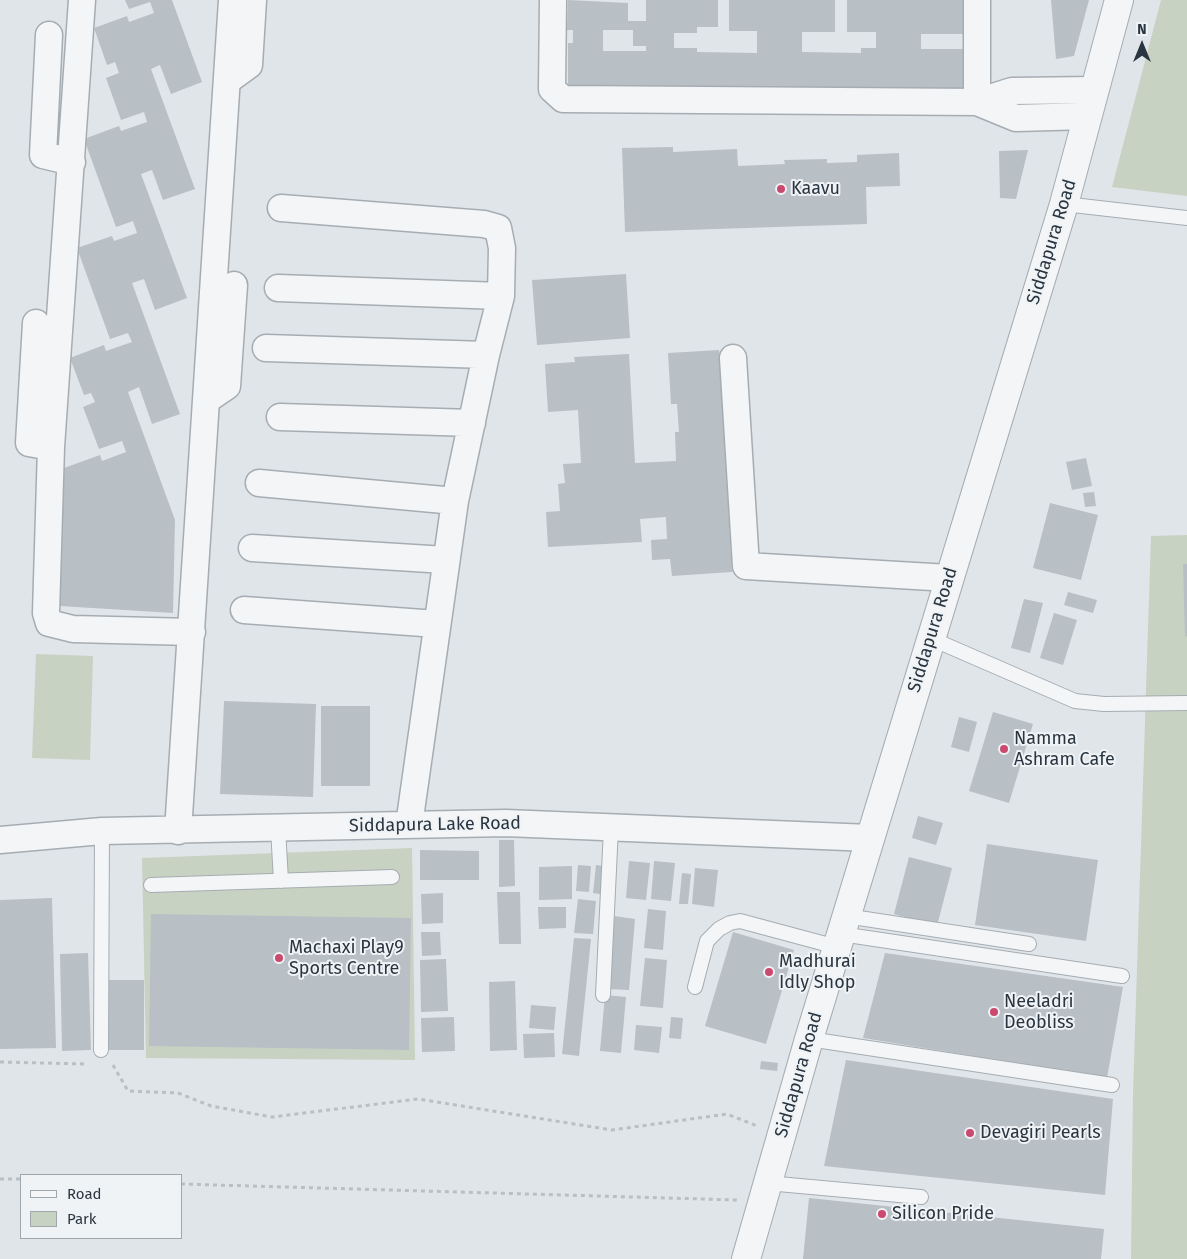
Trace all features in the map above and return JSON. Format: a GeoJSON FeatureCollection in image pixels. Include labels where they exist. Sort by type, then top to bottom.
{"type":"FeatureCollection","features":[{"type":"Feature","properties":{"kind":"street"},"geometry":{"type":"LineString","coordinates":[[82,0],[52,447],[46,613],[49,623],[73,629],[192,632]]}},
{"type":"Feature","properties":{"kind":"street"},"geometry":{"type":"LineString","coordinates":[[178,831],[208,399],[232,0]]}},
{"type":"Feature","properties":{"kind":"street"},"geometry":{"type":"LineString","coordinates":[[227,81],[249,65],[253,0]]}},
{"type":"Feature","properties":{"kind":"street"},"geometry":{"type":"LineString","coordinates":[[552,0],[552,89],[562,99],[977,102],[1012,91],[1094,90]]}},
{"type":"Feature","properties":{"kind":"street"},"geometry":{"type":"LineString","coordinates":[[977,0],[977,102]]}},
{"type":"Feature","properties":{"kind":"street","name":"Siddapura Road"},"geometry":{"type":"LineString","coordinates":[[746,1259],[809,1039],[1064,204],[1119,0]]}},
{"type":"Feature","properties":{"kind":"street"},"geometry":{"type":"LineString","coordinates":[[49,35],[43,155],[72,162]]}},
{"type":"Feature","properties":{"kind":"street"},"geometry":{"type":"LineString","coordinates":[[977,102],[1016,118],[1088,116]]}},
{"type":"Feature","properties":{"kind":"street"},"geometry":{"type":"LineString","coordinates":[[281,208],[484,224],[498,228],[502,248],[501,296],[486,355],[456,501],[409,825]]}},
{"type":"Feature","properties":{"kind":"street"},"geometry":{"type":"LineString","coordinates":[[208,399],[227,386],[234,285]]}},
{"type":"Feature","properties":{"kind":"street"},"geometry":{"type":"LineString","coordinates":[[278,288],[501,296]]}},
{"type":"Feature","properties":{"kind":"street"},"geometry":{"type":"LineString","coordinates":[[36,323],[29,443],[52,447]]}},
{"type":"Feature","properties":{"kind":"street"},"geometry":{"type":"LineString","coordinates":[[266,348],[486,355]]}},
{"type":"Feature","properties":{"kind":"street"},"geometry":{"type":"LineString","coordinates":[[733,358],[746,566],[949,578]]}},
{"type":"Feature","properties":{"kind":"street"},"geometry":{"type":"LineString","coordinates":[[280,416],[472,423]]}},
{"type":"Feature","properties":{"kind":"street"},"geometry":{"type":"LineString","coordinates":[[259,483],[456,501]]}},
{"type":"Feature","properties":{"kind":"street"},"geometry":{"type":"LineString","coordinates":[[252,548],[446,560]]}},
{"type":"Feature","properties":{"kind":"street"},"geometry":{"type":"LineString","coordinates":[[244,610],[437,624]]}},
{"type":"Feature","properties":{"kind":"street","name":"Siddapura Lake Road"},"geometry":{"type":"LineString","coordinates":[[0,840],[102,831],[178,831],[506,823],[870,838]]}},
{"type":"Feature","properties":{"kind":"lane"},"geometry":{"type":"LineString","coordinates":[[1064,204],[1187,218]]}},
{"type":"Feature","properties":{"kind":"lane"},"geometry":{"type":"LineString","coordinates":[[932,639],[1075,701],[1104,704],[1187,703]]}},
{"type":"Feature","properties":{"kind":"lane"},"geometry":{"type":"LineString","coordinates":[[278,828],[281,881]]}},
{"type":"Feature","properties":{"kind":"lane"},"geometry":{"type":"LineString","coordinates":[[603,994],[611,828]]}},
{"type":"Feature","properties":{"kind":"lane"},"geometry":{"type":"LineString","coordinates":[[101,1050],[102,831]]}},
{"type":"Feature","properties":{"kind":"lane"},"geometry":{"type":"LineString","coordinates":[[151,885],[392,877]]}},
{"type":"Feature","properties":{"kind":"lane"},"geometry":{"type":"LineString","coordinates":[[695,987],[707,941],[718,929],[730,923],[740,921],[841,933],[1122,976]]}},
{"type":"Feature","properties":{"kind":"lane"},"geometry":{"type":"LineString","coordinates":[[841,933],[1029,944]]}},
{"type":"Feature","properties":{"kind":"lane"},"geometry":{"type":"LineString","coordinates":[[809,1039],[1112,1085]]}},
{"type":"Feature","properties":{"kind":"lane"},"geometry":{"type":"LineString","coordinates":[[765,1192],[920,1197]]}},
{"type":"Feature","properties":{"kind":"path"},"geometry":{"type":"LineString","coordinates":[[0,1062],[90,1064]]}},
{"type":"Feature","properties":{"kind":"path"},"geometry":{"type":"LineString","coordinates":[[107,1064],[115,1065],[128,1091],[178,1092],[211,1106],[272,1118],[418,1099],[612,1130],[728,1114],[781,1135]]}},
{"type":"Feature","properties":{"kind":"path"},"geometry":{"type":"LineString","coordinates":[[0,1179],[20,1179]]}},
{"type":"Feature","properties":{"kind":"path"},"geometry":{"type":"LineString","coordinates":[[182,1184],[765,1192]]}},
{"type":"Feature","properties":{"kind":"green space"},"geometry":{"type":"Polygon","coordinates":[[[1161,0],[1187,0],[1187,196],[1112,187],[1161,0]]]}},
{"type":"Feature","properties":{"kind":"green space"},"geometry":{"type":"Polygon","coordinates":[[[1187,535],[1187,1259],[1131,1259],[1133,1092],[1151,536],[1187,535]]]}},
{"type":"Feature","properties":{"kind":"green space"},"geometry":{"type":"Polygon","coordinates":[[[36,654],[93,656],[90,760],[32,758],[36,654]]]}},
{"type":"Feature","properties":{"kind":"green space","name":"Machaxi Play9 Sports Centre"},"geometry":{"type":"Polygon","coordinates":[[[412,848],[415,1060],[146,1058],[142,858],[412,848]]]}},
{"type":"Feature","properties":{"kind":"building"},"geometry":{"type":"Polygon","coordinates":[[[125,0],[172,0],[202,82],[171,94],[160,65],[151,69],[195,189],[163,200],[152,170],[141,174],[187,298],[155,310],[144,279],[132,283],[180,414],[152,424],[139,387],[128,392],[175,520],[173,613],[60,606],[64,468],[100,455],[102,461],[126,452],[122,441],[99,449],[83,407],[95,402],[91,393],[84,395],[70,358],[104,345],[106,351],[132,342],[128,333],[110,339],[77,248],[112,236],[114,241],[137,233],[133,221],[116,227],[84,139],[119,126],[121,131],[147,122],[144,112],[121,120],[106,78],[119,73],[115,62],[107,65],[94,28],[127,16],[129,22],[154,13],[150,2],[129,9],[125,0]]]}},
{"type":"Feature","properties":{"kind":"building"},"geometry":{"type":"Polygon","coordinates":[[[568,0],[628,3],[628,21],[646,21],[646,0],[718,0],[718,27],[697,27],[697,33],[674,33],[674,48],[697,48],[697,52],[757,53],[757,31],[729,31],[729,0],[835,0],[835,32],[802,32],[802,52],[861,53],[861,48],[876,48],[876,32],[847,32],[847,0],[964,0],[964,34],[921,34],[921,49],[964,49],[964,89],[568,87],[568,43],[573,43],[573,30],[567,30],[568,0]],[[603,30],[603,51],[646,51],[646,46],[633,46],[633,30],[603,30]]]}},
{"type":"Feature","properties":{"kind":"building"},"geometry":{"type":"Polygon","coordinates":[[[1051,0],[1089,0],[1074,56],[1056,59],[1051,0]]]}},
{"type":"Feature","properties":{"kind":"building"},"geometry":{"type":"Polygon","coordinates":[[[673,147],[673,152],[737,149],[738,166],[785,164],[784,160],[827,159],[827,163],[857,162],[857,155],[899,153],[900,186],[866,187],[867,224],[625,232],[622,148],[673,147]]]}},
{"type":"Feature","properties":{"kind":"building"},"geometry":{"type":"Polygon","coordinates":[[[1028,150],[1016,199],[1000,198],[999,151],[1028,150]]]}},
{"type":"Feature","properties":{"kind":"building"},"geometry":{"type":"Polygon","coordinates":[[[626,274],[630,338],[537,345],[532,280],[626,274]]]}},
{"type":"Feature","properties":{"kind":"building"},"geometry":{"type":"Polygon","coordinates":[[[719,350],[732,572],[672,576],[670,559],[652,560],[651,540],[667,539],[666,517],[640,519],[642,542],[548,547],[546,512],[560,511],[558,484],[565,483],[563,464],[581,463],[578,410],[548,412],[545,364],[575,362],[574,357],[629,354],[635,463],[676,461],[675,432],[679,432],[677,404],[671,404],[668,353],[719,350]]]}},
{"type":"Feature","properties":{"kind":"building"},"geometry":{"type":"Polygon","coordinates":[[[1086,458],[1092,486],[1072,490],[1066,462],[1086,458]]]}},
{"type":"Feature","properties":{"kind":"building"},"geometry":{"type":"Polygon","coordinates":[[[1094,492],[1096,506],[1085,507],[1083,493],[1094,492]]]}},
{"type":"Feature","properties":{"kind":"building"},"geometry":{"type":"Polygon","coordinates":[[[1050,503],[1098,515],[1081,580],[1033,568],[1050,503]]]}},
{"type":"Feature","properties":{"kind":"building"},"geometry":{"type":"Polygon","coordinates":[[[1183,564],[1187,564],[1187,636],[1185,637],[1183,564]]]}},
{"type":"Feature","properties":{"kind":"building"},"geometry":{"type":"Polygon","coordinates":[[[1068,592],[1097,600],[1093,613],[1064,605],[1068,592]]]}},
{"type":"Feature","properties":{"kind":"building"},"geometry":{"type":"Polygon","coordinates":[[[1024,599],[1043,603],[1030,653],[1011,648],[1024,599]]]}},
{"type":"Feature","properties":{"kind":"building"},"geometry":{"type":"Polygon","coordinates":[[[1054,613],[1077,620],[1063,665],[1040,658],[1054,613]]]}},
{"type":"Feature","properties":{"kind":"building"},"geometry":{"type":"Polygon","coordinates":[[[224,701],[316,704],[313,797],[220,794],[224,701]]]}},
{"type":"Feature","properties":{"kind":"building"},"geometry":{"type":"Polygon","coordinates":[[[321,706],[370,706],[370,786],[321,786],[321,706]]]}},
{"type":"Feature","properties":{"kind":"building"},"geometry":{"type":"Polygon","coordinates":[[[993,712],[1033,724],[1009,803],[969,791],[993,712]]]}},
{"type":"Feature","properties":{"kind":"building"},"geometry":{"type":"Polygon","coordinates":[[[959,717],[977,722],[969,752],[951,747],[959,717]]]}},
{"type":"Feature","properties":{"kind":"building"},"geometry":{"type":"Polygon","coordinates":[[[918,816],[943,823],[936,845],[912,838],[918,816]]]}},
{"type":"Feature","properties":{"kind":"building"},"geometry":{"type":"Polygon","coordinates":[[[499,840],[514,840],[515,886],[499,887],[499,840]]]}},
{"type":"Feature","properties":{"kind":"building"},"geometry":{"type":"Polygon","coordinates":[[[987,844],[1098,860],[1086,941],[975,925],[987,844]]]}},
{"type":"Feature","properties":{"kind":"building"},"geometry":{"type":"Polygon","coordinates":[[[420,850],[479,851],[479,880],[420,880],[420,850]]]}},
{"type":"Feature","properties":{"kind":"building"},"geometry":{"type":"Polygon","coordinates":[[[909,857],[952,868],[937,926],[894,914],[909,857]]]}},
{"type":"Feature","properties":{"kind":"building"},"geometry":{"type":"Polygon","coordinates":[[[629,861],[650,863],[646,900],[626,898],[629,861]]]}},
{"type":"Feature","properties":{"kind":"building"},"geometry":{"type":"Polygon","coordinates":[[[654,861],[675,863],[671,901],[651,899],[654,861]]]}},
{"type":"Feature","properties":{"kind":"building"},"geometry":{"type":"Polygon","coordinates":[[[578,865],[591,866],[589,892],[576,891],[578,865]]]}},
{"type":"Feature","properties":{"kind":"building"},"geometry":{"type":"Polygon","coordinates":[[[596,865],[609,867],[606,895],[593,893],[596,865]]]}},
{"type":"Feature","properties":{"kind":"building"},"geometry":{"type":"Polygon","coordinates":[[[572,866],[572,899],[539,900],[539,867],[572,866]]]}},
{"type":"Feature","properties":{"kind":"building"},"geometry":{"type":"Polygon","coordinates":[[[695,868],[718,870],[714,907],[692,904],[695,868]]]}},
{"type":"Feature","properties":{"kind":"building"},"geometry":{"type":"Polygon","coordinates":[[[682,873],[691,874],[688,904],[679,904],[682,873]]]}},
{"type":"Feature","properties":{"kind":"building"},"geometry":{"type":"Polygon","coordinates":[[[497,892],[520,892],[521,944],[499,944],[497,892]]]}},
{"type":"Feature","properties":{"kind":"building"},"geometry":{"type":"Polygon","coordinates":[[[443,893],[443,923],[422,924],[421,894],[443,893]]]}},
{"type":"Feature","properties":{"kind":"building"},"geometry":{"type":"Polygon","coordinates":[[[52,898],[56,1048],[0,1049],[0,900],[52,898]]]}},
{"type":"Feature","properties":{"kind":"building"},"geometry":{"type":"Polygon","coordinates":[[[578,899],[596,901],[593,934],[574,933],[578,899]]]}},
{"type":"Feature","properties":{"kind":"building"},"geometry":{"type":"Polygon","coordinates":[[[538,907],[566,907],[566,928],[539,929],[538,907]]]}},
{"type":"Feature","properties":{"kind":"building"},"geometry":{"type":"Polygon","coordinates":[[[648,909],[666,911],[663,950],[644,948],[648,909]]]}},
{"type":"Feature","properties":{"kind":"building","name":"Machaxi Play9 Sports Centre"},"geometry":{"type":"Polygon","coordinates":[[[151,914],[411,918],[409,1050],[149,1046],[151,914]]]}},
{"type":"Feature","properties":{"kind":"building"},"geometry":{"type":"Polygon","coordinates":[[[614,916],[635,919],[629,990],[607,989],[614,916]]]}},
{"type":"Feature","properties":{"kind":"building"},"geometry":{"type":"Polygon","coordinates":[[[421,932],[440,932],[441,955],[422,956],[421,932]]]}},
{"type":"Feature","properties":{"kind":"building"},"geometry":{"type":"Polygon","coordinates":[[[733,932],[794,950],[766,1044],[705,1026],[733,932]]]}},
{"type":"Feature","properties":{"kind":"building"},"geometry":{"type":"Polygon","coordinates":[[[574,938],[591,939],[579,1056],[562,1054],[574,938]]]}},
{"type":"Feature","properties":{"kind":"building"},"geometry":{"type":"Polygon","coordinates":[[[88,953],[91,1050],[62,1051],[60,954],[88,953]]]}},
{"type":"Feature","properties":{"kind":"building","name":"Neeladri Deobliss"},"geometry":{"type":"Polygon","coordinates":[[[885,953],[1123,987],[1107,1078],[863,1038],[885,953]]]}},
{"type":"Feature","properties":{"kind":"building"},"geometry":{"type":"Polygon","coordinates":[[[645,958],[667,960],[663,1008],[640,1006],[645,958]]]}},
{"type":"Feature","properties":{"kind":"building"},"geometry":{"type":"Polygon","coordinates":[[[446,959],[448,1011],[421,1012],[420,960],[446,959]]]}},
{"type":"Feature","properties":{"kind":"building"},"geometry":{"type":"Polygon","coordinates":[[[106,980],[144,980],[144,1050],[106,1050],[106,980]]]}},
{"type":"Feature","properties":{"kind":"building"},"geometry":{"type":"Polygon","coordinates":[[[515,981],[517,1050],[490,1051],[489,982],[515,981]]]}},
{"type":"Feature","properties":{"kind":"building"},"geometry":{"type":"Polygon","coordinates":[[[605,995],[626,997],[621,1053],[600,1051],[605,995]]]}},
{"type":"Feature","properties":{"kind":"building"},"geometry":{"type":"Polygon","coordinates":[[[531,1005],[556,1007],[554,1030],[529,1028],[531,1005]]]}},
{"type":"Feature","properties":{"kind":"building"},"geometry":{"type":"Polygon","coordinates":[[[454,1017],[455,1051],[422,1052],[421,1018],[454,1017]]]}},
{"type":"Feature","properties":{"kind":"building"},"geometry":{"type":"Polygon","coordinates":[[[671,1017],[683,1018],[681,1039],[669,1038],[671,1017]]]}},
{"type":"Feature","properties":{"kind":"building"},"geometry":{"type":"Polygon","coordinates":[[[636,1025],[662,1027],[659,1053],[634,1050],[636,1025]]]}},
{"type":"Feature","properties":{"kind":"building"},"geometry":{"type":"Polygon","coordinates":[[[554,1033],[555,1057],[524,1058],[523,1034],[554,1033]]]}},
{"type":"Feature","properties":{"kind":"building","name":"Devagiri Pearls"},"geometry":{"type":"Polygon","coordinates":[[[846,1060],[1113,1099],[1105,1195],[824,1166],[846,1060]]]}},
{"type":"Feature","properties":{"kind":"building"},"geometry":{"type":"Polygon","coordinates":[[[761,1061],[778,1063],[777,1071],[760,1069],[761,1061]]]}},
{"type":"Feature","properties":{"kind":"building","name":"Silicon Pride"},"geometry":{"type":"Polygon","coordinates":[[[809,1198],[1104,1229],[1101,1259],[803,1259],[809,1198]]]}},
{"type":"Feature","properties":{"kind":"place","name":"Kaavu"},"geometry":{"type":"Point","coordinates":[781,189]}},
{"type":"Feature","properties":{"kind":"place","name":"Namma Ashram Cafe"},"geometry":{"type":"Point","coordinates":[1004,749]}},
{"type":"Feature","properties":{"kind":"place","name":"Machaxi Play9 Sports Centre"},"geometry":{"type":"Point","coordinates":[279,958]}},
{"type":"Feature","properties":{"kind":"place","name":"Madhurai Idly Shop"},"geometry":{"type":"Point","coordinates":[769,972]}},
{"type":"Feature","properties":{"kind":"place","name":"Neeladri Deobliss"},"geometry":{"type":"Point","coordinates":[994,1012]}},
{"type":"Feature","properties":{"kind":"place","name":"Devagiri Pearls"},"geometry":{"type":"Point","coordinates":[970,1133]}},
{"type":"Feature","properties":{"kind":"place","name":"Silicon Pride"},"geometry":{"type":"Point","coordinates":[882,1214]}}]}
